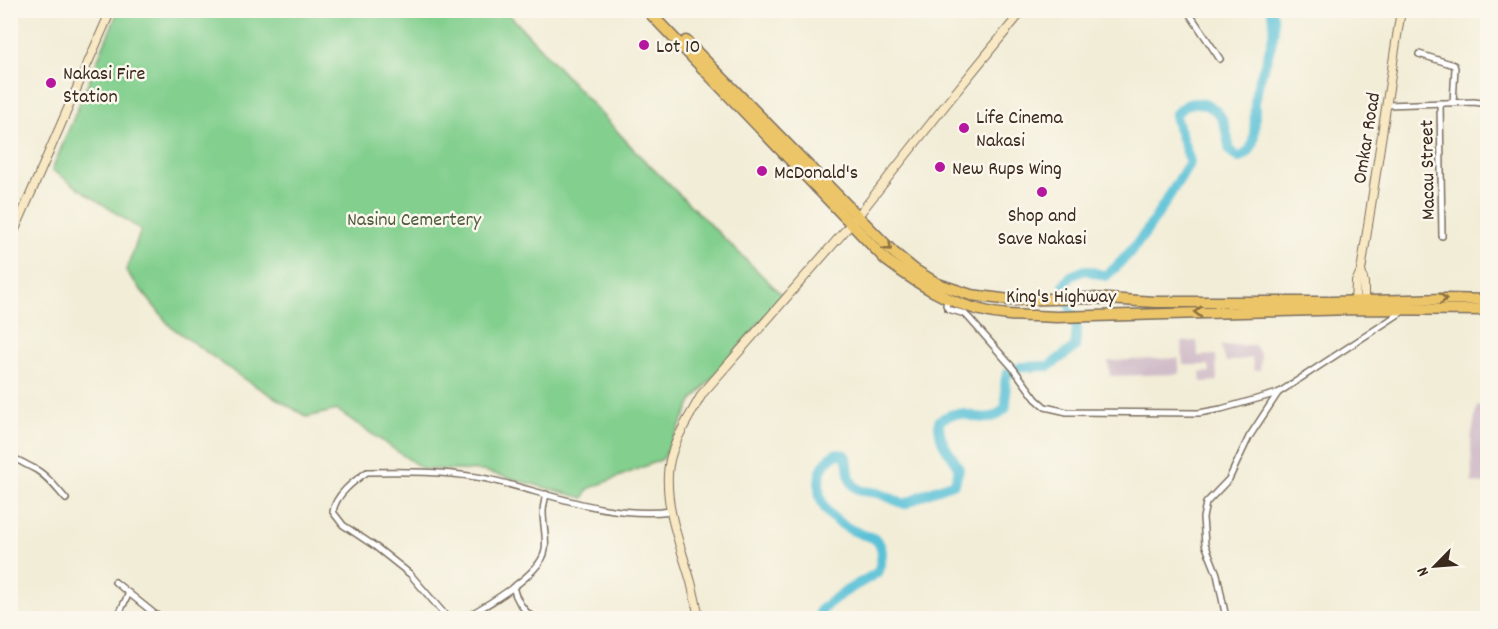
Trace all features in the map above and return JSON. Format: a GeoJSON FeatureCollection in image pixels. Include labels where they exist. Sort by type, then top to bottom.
{"type":"FeatureCollection","features":[{"type":"Feature","properties":{"kind":"highway","name":"King's Highway"},"geometry":{"type":"LineString","coordinates":[[647,10],[854,221],[915,270],[938,284],[971,295],[1010,300],[1091,298],[1155,302],[1359,305],[1407,309],[1488,310]]}},
{"type":"Feature","properties":{"kind":"highway","name":"King's Highway"},"geometry":{"type":"LineString","coordinates":[[657,10],[854,221],[886,260],[909,277],[948,299],[966,306],[1006,315],[1056,316],[1359,305],[1446,299],[1488,300]]}},
{"type":"Feature","properties":{"kind":"street"},"geometry":{"type":"LineString","coordinates":[[10,241],[111,10]]}},
{"type":"Feature","properties":{"kind":"street"},"geometry":{"type":"LineString","coordinates":[[699,618],[691,583],[674,530],[668,474],[674,451],[702,394],[854,221],[1023,10]]}},
{"type":"Feature","properties":{"kind":"street"},"geometry":{"type":"LineString","coordinates":[[1187,10],[1220,59]]}},
{"type":"Feature","properties":{"kind":"street","name":"Omkar Road"},"geometry":{"type":"LineString","coordinates":[[1359,305],[1356,282],[1361,271],[1401,10]]}},
{"type":"Feature","properties":{"kind":"street"},"geometry":{"type":"LineString","coordinates":[[1419,54],[1454,65],[1453,103]]}},
{"type":"Feature","properties":{"kind":"street","name":"Macau Street"},"geometry":{"type":"LineString","coordinates":[[1440,103],[1442,236]]}},
{"type":"Feature","properties":{"kind":"street"},"geometry":{"type":"LineString","coordinates":[[1387,105],[1488,103]]}},
{"type":"Feature","properties":{"kind":"street"},"geometry":{"type":"LineString","coordinates":[[948,299],[946,305],[948,309],[965,314],[1045,407],[1066,412],[1199,412],[1221,409],[1278,393],[1407,309]]}},
{"type":"Feature","properties":{"kind":"street"},"geometry":{"type":"LineString","coordinates":[[1226,618],[1217,574],[1205,544],[1203,510],[1206,503],[1229,479],[1249,437],[1278,393]]}},
{"type":"Feature","properties":{"kind":"street"},"geometry":{"type":"LineString","coordinates":[[10,456],[34,468],[66,499]]}},
{"type":"Feature","properties":{"kind":"street"},"geometry":{"type":"LineString","coordinates":[[450,618],[410,574],[343,525],[333,512],[338,498],[367,472],[435,473],[493,480],[600,510],[671,512]]}},
{"type":"Feature","properties":{"kind":"street"},"geometry":{"type":"LineString","coordinates":[[464,618],[513,587],[543,559],[545,552],[543,512],[546,494]]}},
{"type":"Feature","properties":{"kind":"street"},"geometry":{"type":"LineString","coordinates":[[115,582],[156,615],[165,618]]}},
{"type":"Feature","properties":{"kind":"street"},"geometry":{"type":"LineString","coordinates":[[513,587],[519,603],[532,618]]}},
{"type":"Feature","properties":{"kind":"street"},"geometry":{"type":"LineString","coordinates":[[117,618],[129,593]]}},
{"type":"Feature","properties":{"kind":"shaded area"},"geometry":{"type":"Polygon","coordinates":[[[1197,341],[1198,356],[1216,355],[1217,381],[1201,382],[1200,373],[1210,372],[1209,365],[1183,365],[1182,342],[1197,341]]]}},
{"type":"Feature","properties":{"kind":"shaded area"},"geometry":{"type":"Polygon","coordinates":[[[1255,345],[1261,356],[1260,370],[1254,370],[1252,358],[1226,362],[1221,346],[1255,345]]]}},
{"type":"Feature","properties":{"kind":"shaded area"},"geometry":{"type":"Polygon","coordinates":[[[1178,358],[1180,374],[1110,376],[1108,361],[1178,358]]]}},
{"type":"Feature","properties":{"kind":"shaded area"},"geometry":{"type":"Polygon","coordinates":[[[1477,406],[1487,406],[1487,484],[1472,483],[1471,439],[1477,406]]]}},
{"type":"Feature","properties":{"kind":"green space","name":"Nasinu Cemertery"},"geometry":{"type":"Polygon","coordinates":[[[118,11],[506,11],[640,156],[783,296],[693,400],[663,459],[588,489],[584,498],[483,471],[423,469],[337,410],[307,417],[244,379],[170,326],[126,271],[141,230],[52,170],[118,11]]]}},
{"type":"Feature","properties":{"kind":"waterway"},"geometry":{"type":"LineString","coordinates":[[822,618],[820,611],[827,605],[878,572],[882,555],[881,547],[876,540],[844,526],[826,509],[819,486],[821,472],[827,461],[835,454],[845,455],[850,480],[854,486],[905,504],[955,483],[959,469],[943,442],[939,421],[955,414],[984,418],[995,416],[1005,409],[1007,374],[1021,367],[1049,366],[1075,347],[1077,329],[1064,285],[1071,276],[1085,270],[1106,276],[1131,251],[1152,222],[1190,162],[1175,115],[1188,104],[1208,105],[1219,114],[1223,121],[1230,151],[1239,158],[1250,150],[1254,133],[1258,83],[1274,31],[1271,10]]}},
{"type":"Feature","properties":{"kind":"place","name":"Lot 10"},"geometry":{"type":"Point","coordinates":[644,45]}},
{"type":"Feature","properties":{"kind":"place","name":"Nakasi Fire Station"},"geometry":{"type":"Point","coordinates":[51,83]}},
{"type":"Feature","properties":{"kind":"place","name":"Life Cinema Nakasi"},"geometry":{"type":"Point","coordinates":[964,128]}},
{"type":"Feature","properties":{"kind":"place","name":"New Rups Wing"},"geometry":{"type":"Point","coordinates":[940,167]}},
{"type":"Feature","properties":{"kind":"place","name":"McDonald's"},"geometry":{"type":"Point","coordinates":[762,171]}},
{"type":"Feature","properties":{"kind":"place","name":"Shop and Save Nakasi"},"geometry":{"type":"Point","coordinates":[1042,192]}}]}
